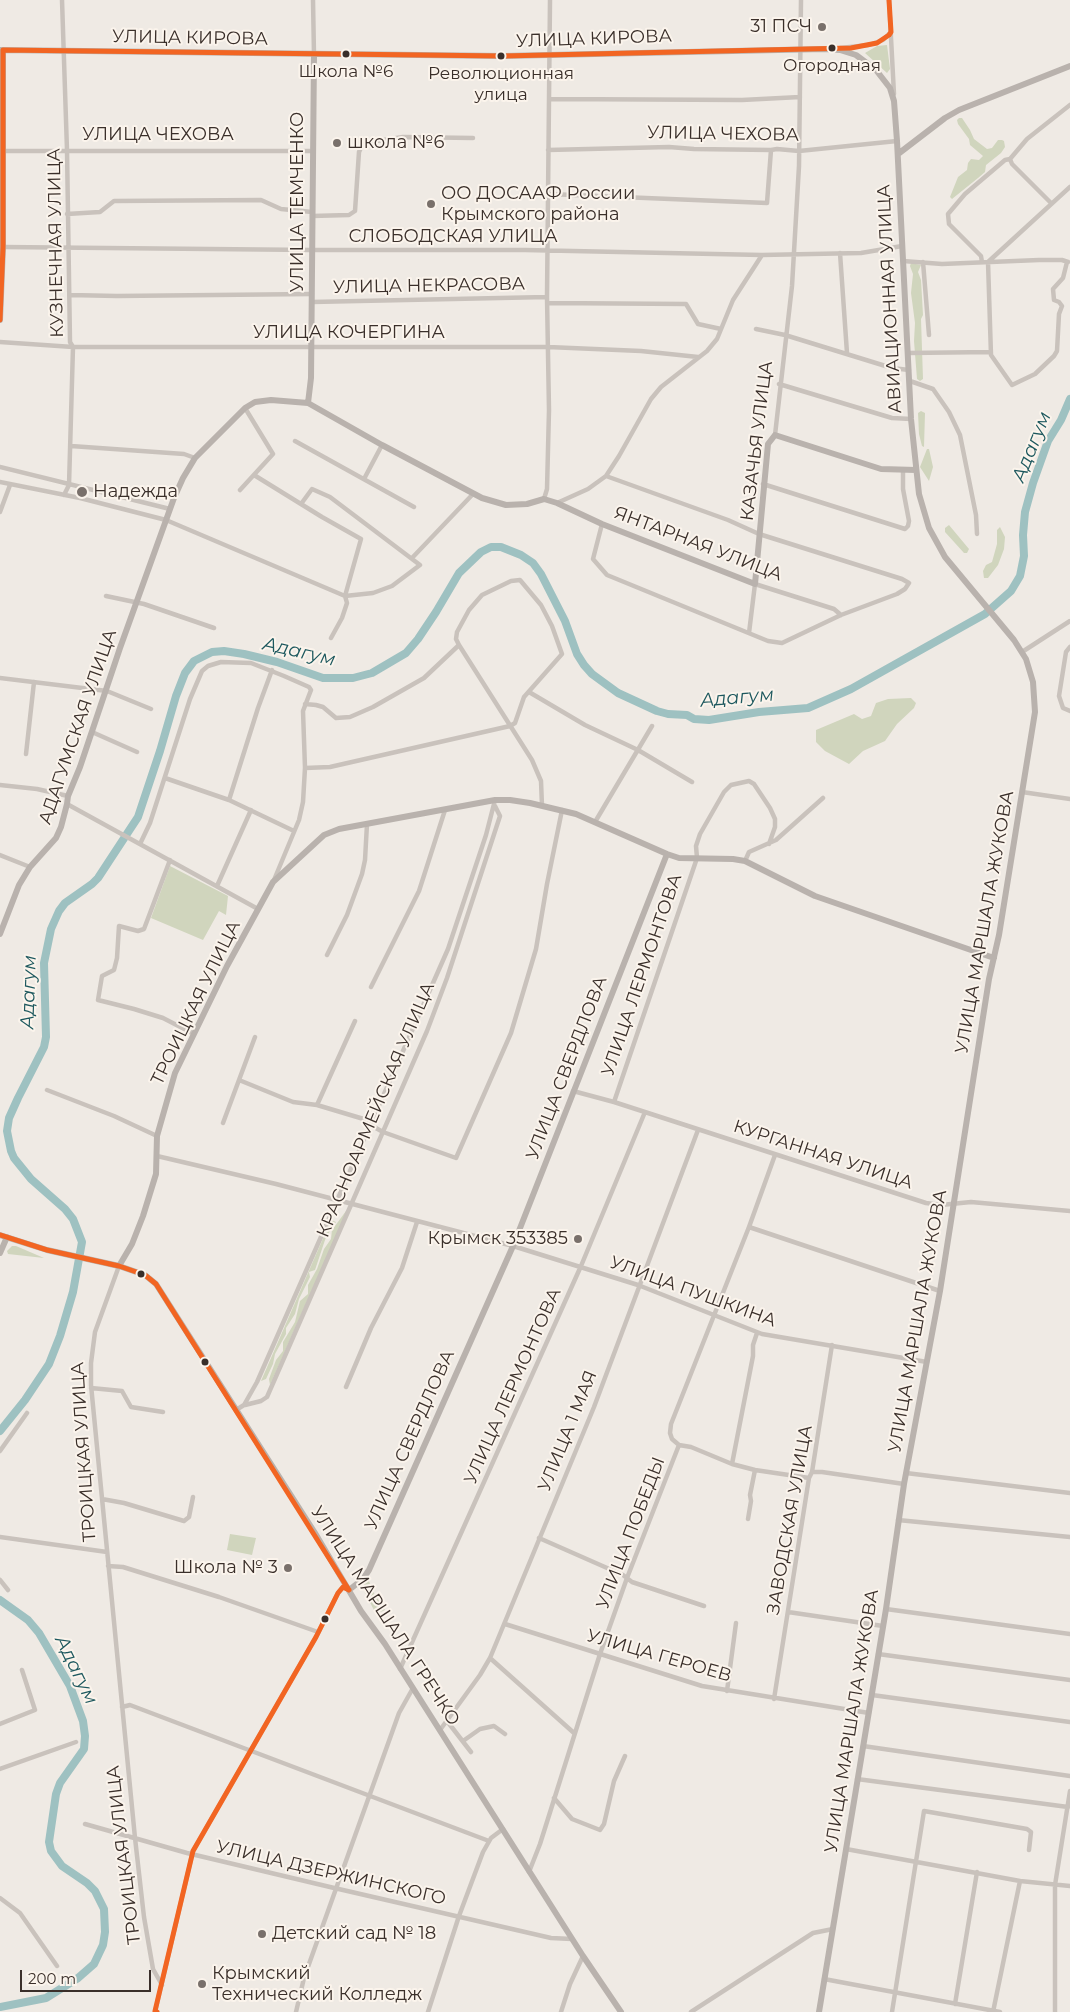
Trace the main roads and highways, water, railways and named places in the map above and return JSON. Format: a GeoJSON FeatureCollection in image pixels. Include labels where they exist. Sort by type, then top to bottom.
{"type":"FeatureCollection","features":[{"type":"Feature","properties":{"kind":"main road","name":"УЛИЦА КИРОВА"},"geometry":{"type":"LineString","coordinates":[[2,50],[314,55],[549,55],[801,48],[824,49],[846,52],[867,62],[886,82],[894,101]]}},
{"type":"Feature","properties":{"kind":"main road"},"geometry":{"type":"LineString","coordinates":[[0,318],[3,247],[2,50]]}},
{"type":"Feature","properties":{"kind":"main road","name":"УЛИЦА ТЕМЧЕНКО"},"geometry":{"type":"LineString","coordinates":[[308,403],[311,378],[314,55]]}},
{"type":"Feature","properties":{"kind":"main road"},"geometry":{"type":"LineString","coordinates":[[898,154],[945,118],[959,110],[1070,66]]}},
{"type":"Feature","properties":{"kind":"main road","name":"АВИАЦИОННАЯ УЛИЦА"},"geometry":{"type":"LineString","coordinates":[[894,101],[911,419],[919,494],[930,528],[945,557],[1014,640]]}},
{"type":"Feature","properties":{"kind":"main road","name":"АДАГУМСКАЯ УЛИЦА"},"geometry":{"type":"LineString","coordinates":[[0,934],[19,885],[30,867],[56,838],[68,804],[68,796],[80,768],[120,648],[183,478],[195,458],[245,408],[255,402],[271,400],[308,403]]}},
{"type":"Feature","properties":{"kind":"main road","name":"ЯНТАРНАЯ УЛИЦА"},"geometry":{"type":"LineString","coordinates":[[308,403],[382,446],[473,494],[506,505],[527,504],[544,499],[557,503],[602,524],[755,584]]}},
{"type":"Feature","properties":{"kind":"main road","name":"КАЗАЧЬЯ УЛИЦА"},"geometry":{"type":"LineString","coordinates":[[755,584],[759,534],[762,526],[768,444],[775,435],[881,469],[916,470]]}},
{"type":"Feature","properties":{"kind":"main road","name":"УЛИЦА МАРШАЛА ЖУКОВА"},"geometry":{"type":"LineString","coordinates":[[819,2012],[886,1609],[904,1484],[940,1291],[1033,728],[1035,696],[1031,671],[1014,640]]}},
{"type":"Feature","properties":{"kind":"main road","name":"ТРОИЦКАЯ УЛИЦА"},"geometry":{"type":"LineString","coordinates":[[119,1266],[132,1244],[156,1174],[157,1136],[175,1072],[258,909],[274,882],[324,835],[339,829],[510,800],[562,810],[595,822],[668,854]]}},
{"type":"Feature","properties":{"kind":"main road"},"geometry":{"type":"LineString","coordinates":[[668,854],[679,858],[745,861],[816,896],[994,958]]}},
{"type":"Feature","properties":{"kind":"main road","name":"УЛИЦА СВЕРДЛОВА"},"geometry":{"type":"LineString","coordinates":[[349,1590],[363,1579],[369,1570],[513,1246],[668,854]]}},
{"type":"Feature","properties":{"kind":"main road"},"geometry":{"type":"LineString","coordinates":[[0,1253],[3,1236]]}},
{"type":"Feature","properties":{"kind":"main road","name":"УЛИЦА МАРШАЛА ГРЕЧКО"},"geometry":{"type":"LineString","coordinates":[[3,1236],[47,1250],[103,1264],[119,1266],[145,1275],[156,1284],[572,1940],[621,2012]]}},
{"type":"Feature","properties":{"kind":"waterway","name":"Адагум"},"geometry":{"type":"LineString","coordinates":[[0,1431],[25,1400],[49,1364],[60,1336],[73,1292],[82,1242],[73,1219],[65,1209],[31,1179],[14,1158],[7,1131],[9,1118],[44,1047],[46,1037],[44,963],[51,929],[65,903],[98,878],[138,817],[176,696],[185,673],[194,661],[212,652],[224,651],[277,662],[323,678],[353,678],[372,673],[406,653],[436,612],[459,573],[481,552],[491,547],[501,547],[521,555],[533,563],[541,574],[565,621],[577,654],[584,665],[592,674],[618,693],[657,711],[668,714],[687,715],[694,719],[709,720],[759,712],[808,708],[851,689],[985,614],[1011,591],[1020,576],[1024,556],[1025,512],[1033,483],[1048,441],[1061,420],[1070,399]]}},
{"type":"Feature","properties":{"kind":"waterway","name":"Адагум"},"geometry":{"type":"LineString","coordinates":[[0,1600],[28,1620],[39,1633],[70,1686],[83,1721],[84,1749],[60,1783],[56,1794],[49,1842],[51,1851],[62,1866],[87,1883],[95,1891],[104,1909],[105,1932],[103,1945],[94,1964],[78,1978],[46,1998],[0,2007]]}},
{"type":"Feature","properties":{"kind":"place","name":"31 ПСЧ"},"geometry":{"type":"Point","coordinates":[822,27]}},
{"type":"Feature","properties":{"kind":"place","name":"Огородная"},"geometry":{"type":"Point","coordinates":[832,48]}},
{"type":"Feature","properties":{"kind":"place","name":"Школа №6"},"geometry":{"type":"Point","coordinates":[346,54]}},
{"type":"Feature","properties":{"kind":"place","name":"Революционная улица"},"geometry":{"type":"Point","coordinates":[501,56]}},
{"type":"Feature","properties":{"kind":"place","name":"школа №6"},"geometry":{"type":"Point","coordinates":[337,143]}},
{"type":"Feature","properties":{"kind":"place","name":"ОО ДОСААФ России Крымского района"},"geometry":{"type":"Point","coordinates":[431,204]}},
{"type":"Feature","properties":{"kind":"place","name":"Надежда"},"geometry":{"type":"Point","coordinates":[82,492]}},
{"type":"Feature","properties":{"kind":"place","name":"Крымск 353385"},"geometry":{"type":"Point","coordinates":[578,1239]}},
{"type":"Feature","properties":{"kind":"place","name":"Школа № 3"},"geometry":{"type":"Point","coordinates":[288,1568]}},
{"type":"Feature","properties":{"kind":"place","name":"Детский сад № 18"},"geometry":{"type":"Point","coordinates":[262,1934]}},
{"type":"Feature","properties":{"kind":"place","name":"Крымский Технический Колледж"},"geometry":{"type":"Point","coordinates":[202,1984]}}]}
